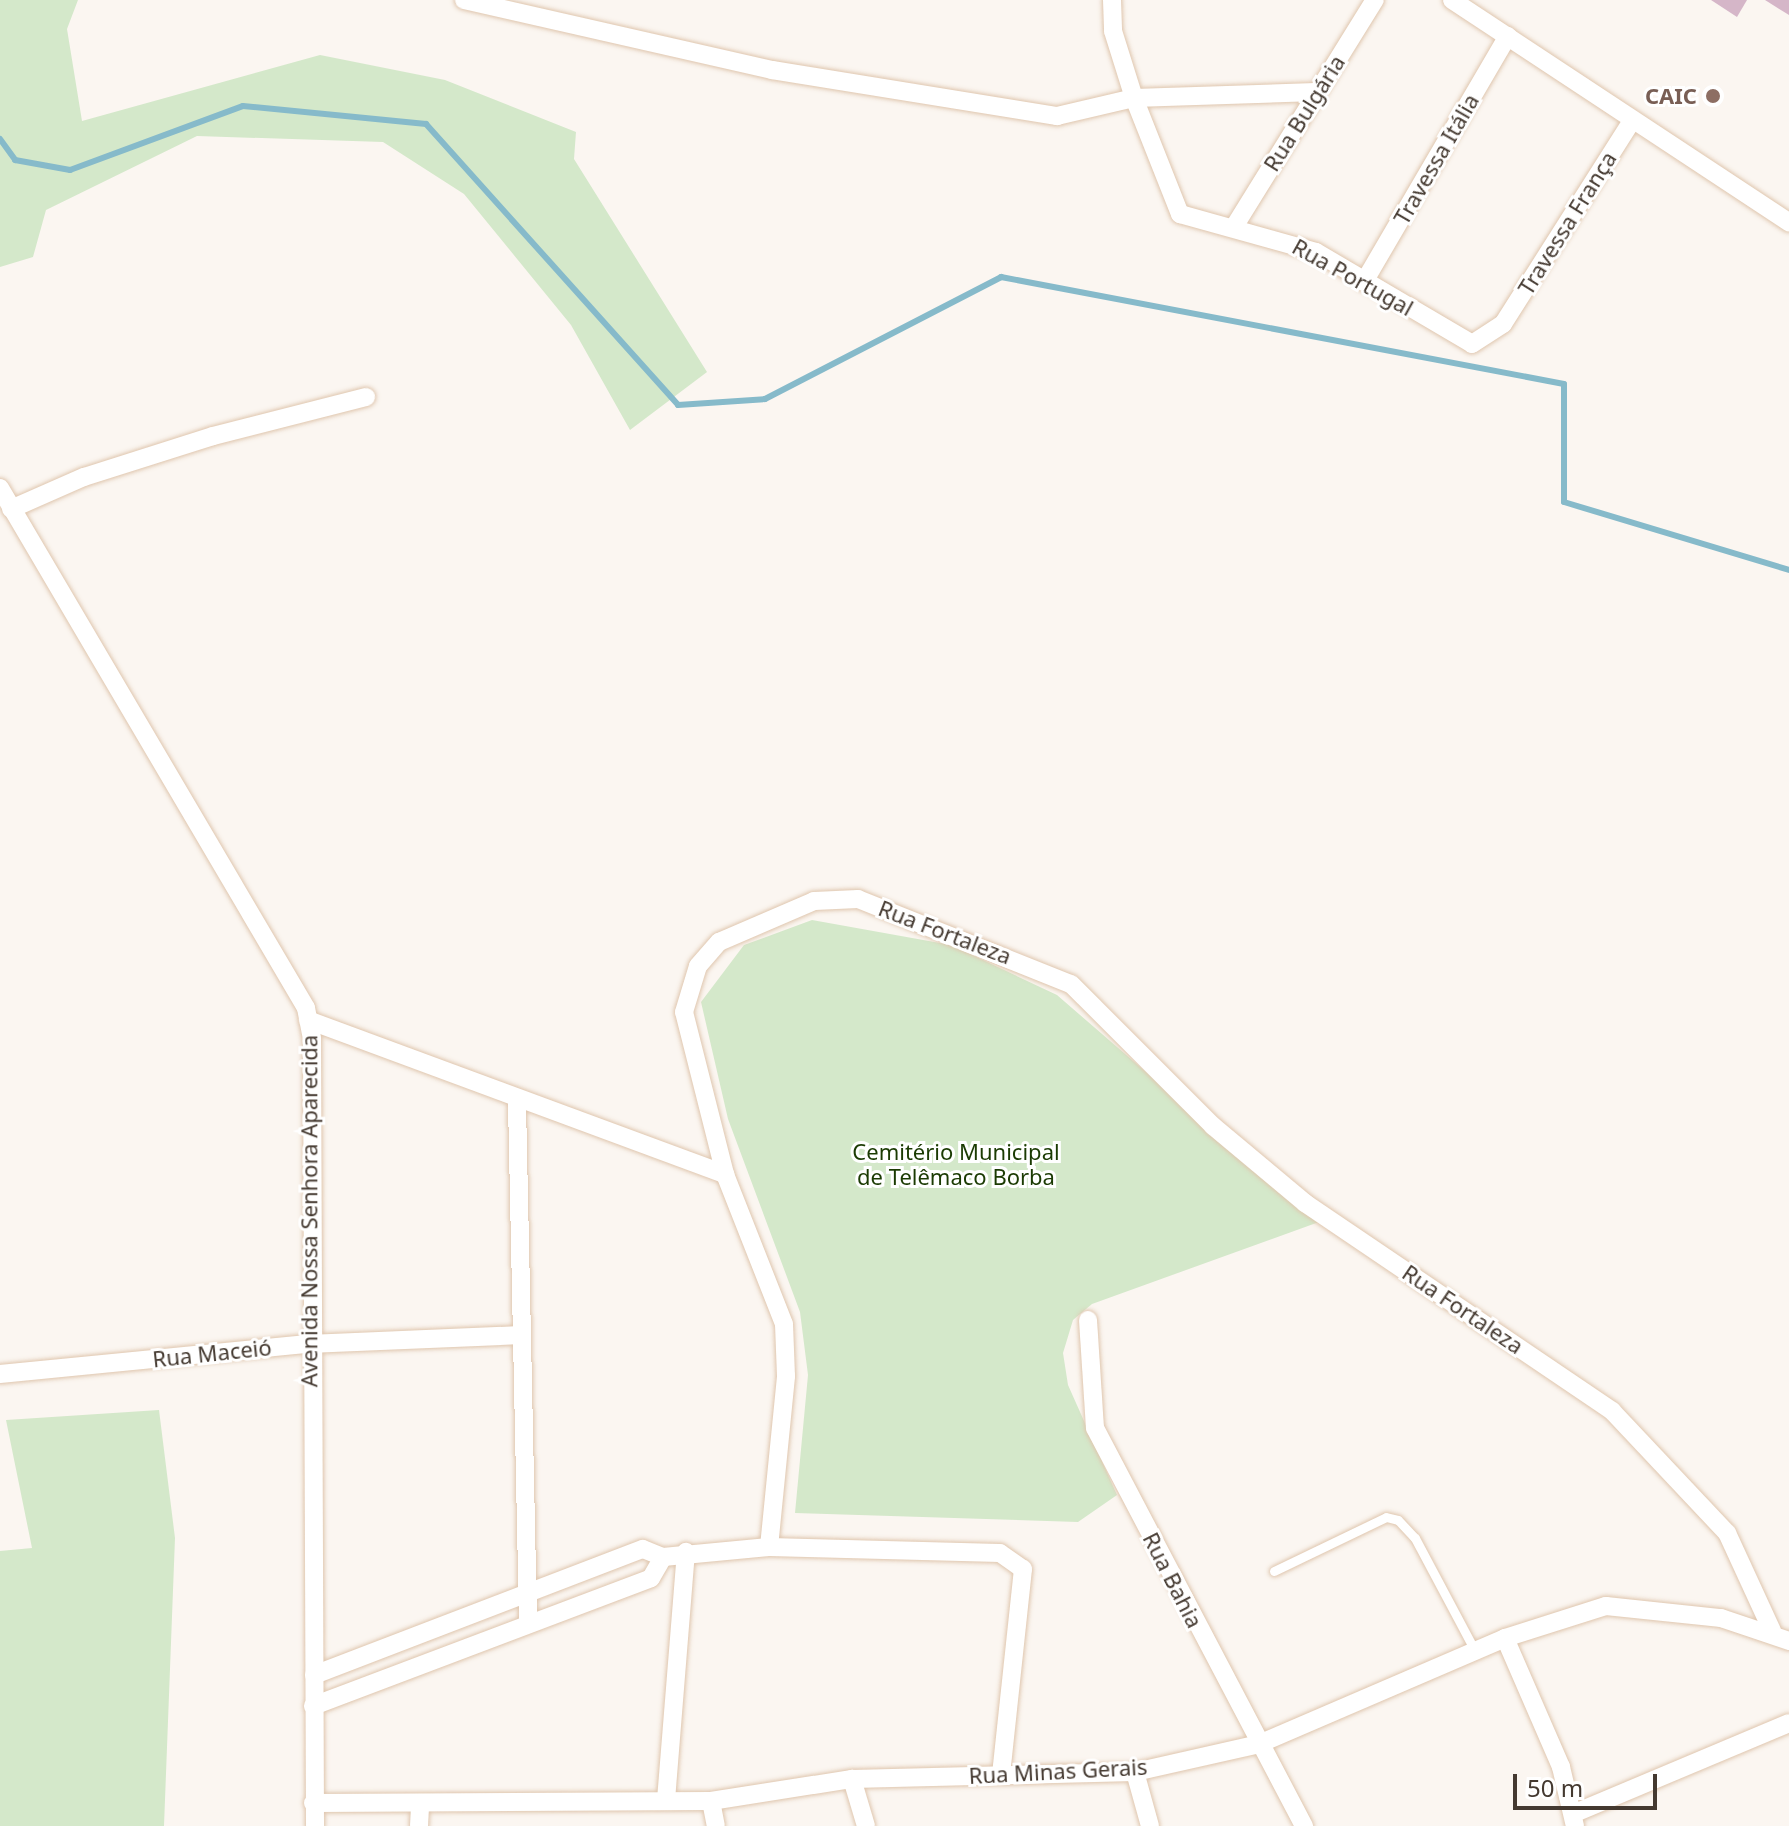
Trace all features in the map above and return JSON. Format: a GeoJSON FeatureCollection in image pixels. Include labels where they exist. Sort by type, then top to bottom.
{"type":"FeatureCollection","features":[{"type":"Feature","properties":{"kind":"street"},"geometry":{"type":"LineString","coordinates":[[464,0],[958,104],[1057,116],[1134,98],[1316,92]]}},
{"type":"Feature","properties":{"kind":"street","name":"Rua Portugal"},"geometry":{"type":"LineString","coordinates":[[1112,0],[1113,31],[1134,98],[1180,214],[1316,252],[1472,344],[1503,324]]}},
{"type":"Feature","properties":{"kind":"street","name":"Rua Bulgária"},"geometry":{"type":"LineString","coordinates":[[1234,227],[1375,0]]}},
{"type":"Feature","properties":{"kind":"street"},"geometry":{"type":"LineString","coordinates":[[1452,0],[1789,222]]}},
{"type":"Feature","properties":{"kind":"street","name":"Travessa Itália"},"geometry":{"type":"LineString","coordinates":[[1364,282],[1508,36]]}},
{"type":"Feature","properties":{"kind":"street","name":"Travessa França"},"geometry":{"type":"LineString","coordinates":[[1503,324],[1632,121]]}},
{"type":"Feature","properties":{"kind":"street"},"geometry":{"type":"LineString","coordinates":[[11,509],[84,477],[213,436],[366,397]]}},
{"type":"Feature","properties":{"kind":"street","name":"Avenida Nossa Senhora Aparecida"},"geometry":{"type":"LineString","coordinates":[[0,488],[296,982],[308,1020],[308,1344],[315,1826]]}},
{"type":"Feature","properties":{"kind":"street","name":"Rua Fortaleza"},"geometry":{"type":"LineString","coordinates":[[769,1547],[786,1376],[784,1324],[725,1174],[684,1012],[698,966],[719,942],[814,901],[858,899],[960,934],[1071,984],[1204,1118],[1305,1203],[1612,1411],[1727,1533],[1772,1631]]}},
{"type":"Feature","properties":{"kind":"street"},"geometry":{"type":"LineString","coordinates":[[308,1020],[517,1103],[725,1174]]}},
{"type":"Feature","properties":{"kind":"street"},"geometry":{"type":"LineString","coordinates":[[517,1103],[528,1621]]}},
{"type":"Feature","properties":{"kind":"street","name":"Rua Bahia"},"geometry":{"type":"LineString","coordinates":[[1088,1320],[1095,1428],[1304,1826]]}},
{"type":"Feature","properties":{"kind":"street","name":"Rua Maceió"},"geometry":{"type":"LineString","coordinates":[[0,1374],[308,1344],[521,1335]]}},
{"type":"Feature","properties":{"kind":"street"},"geometry":{"type":"LineString","coordinates":[[314,1675],[525,1590],[633,1551],[663,1557],[686,1552],[769,1547],[1000,1553],[1023,1569],[1001,1774]]}},
{"type":"Feature","properties":{"kind":"street"},"geometry":{"type":"LineString","coordinates":[[666,1800],[686,1552]]}},
{"type":"Feature","properties":{"kind":"street"},"geometry":{"type":"LineString","coordinates":[[313,1706],[528,1621],[651,1578],[663,1557]]}},
{"type":"Feature","properties":{"kind":"street","name":"Rua Minas Gerais"},"geometry":{"type":"LineString","coordinates":[[313,1803],[420,1805],[711,1801],[852,1779],[1135,1772],[1259,1744],[1505,1638],[1606,1606],[1659,1608],[1772,1631],[1789,1641]]}},
{"type":"Feature","properties":{"kind":"street"},"geometry":{"type":"LineString","coordinates":[[1505,1638],[1575,1820],[1789,1723]]}},
{"type":"Feature","properties":{"kind":"street"},"geometry":{"type":"LineString","coordinates":[[1135,1772],[1150,1826]]}},
{"type":"Feature","properties":{"kind":"street"},"geometry":{"type":"LineString","coordinates":[[852,1779],[866,1826]]}},
{"type":"Feature","properties":{"kind":"street"},"geometry":{"type":"LineString","coordinates":[[711,1801],[716,1826]]}},
{"type":"Feature","properties":{"kind":"street"},"geometry":{"type":"LineString","coordinates":[[419,1826],[420,1805]]}},
{"type":"Feature","properties":{"kind":"lane"},"geometry":{"type":"LineString","coordinates":[[1274,1571],[1386,1517],[1398,1520],[1415,1538],[1475,1651]]}},
{"type":"Feature","properties":{"kind":"green space"},"geometry":{"type":"Polygon","coordinates":[[[0,0],[78,0],[67,29],[82,121],[320,55],[445,80],[576,132],[574,159],[707,372],[630,430],[571,325],[464,194],[383,142],[197,136],[46,210],[33,257],[0,267],[0,0]]]}},
{"type":"Feature","properties":{"kind":"green space","name":"Cemitério Municipal de Telêmaco Borba"},"geometry":{"type":"Polygon","coordinates":[[[812,920],[951,945],[1057,995],[1319,1222],[1092,1304],[1073,1320],[1063,1353],[1068,1385],[1117,1495],[1078,1522],[795,1513],[808,1375],[800,1312],[728,1119],[701,1002],[744,945],[812,920]]]}},
{"type":"Feature","properties":{"kind":"green space"},"geometry":{"type":"Polygon","coordinates":[[[159,1410],[175,1538],[164,1826],[0,1826],[0,1551],[32,1548],[6,1420],[159,1410]]]}},
{"type":"Feature","properties":{"kind":"building"},"geometry":{"type":"Polygon","coordinates":[[[1711,0],[1747,0],[1737,17],[1711,0]]]}},
{"type":"Feature","properties":{"kind":"building"},"geometry":{"type":"Polygon","coordinates":[[[1765,0],[1789,0],[1789,15],[1765,0]]]}},
{"type":"Feature","properties":{"kind":"waterway"},"geometry":{"type":"LineString","coordinates":[[0,139],[15,160],[70,170],[243,106],[426,124],[678,405],[765,399],[1001,277],[1564,384],[1564,502],[1789,570]]}},
{"type":"Feature","properties":{"kind":"place","name":"CAIC"},"geometry":{"type":"Point","coordinates":[1713,96]}}]}
